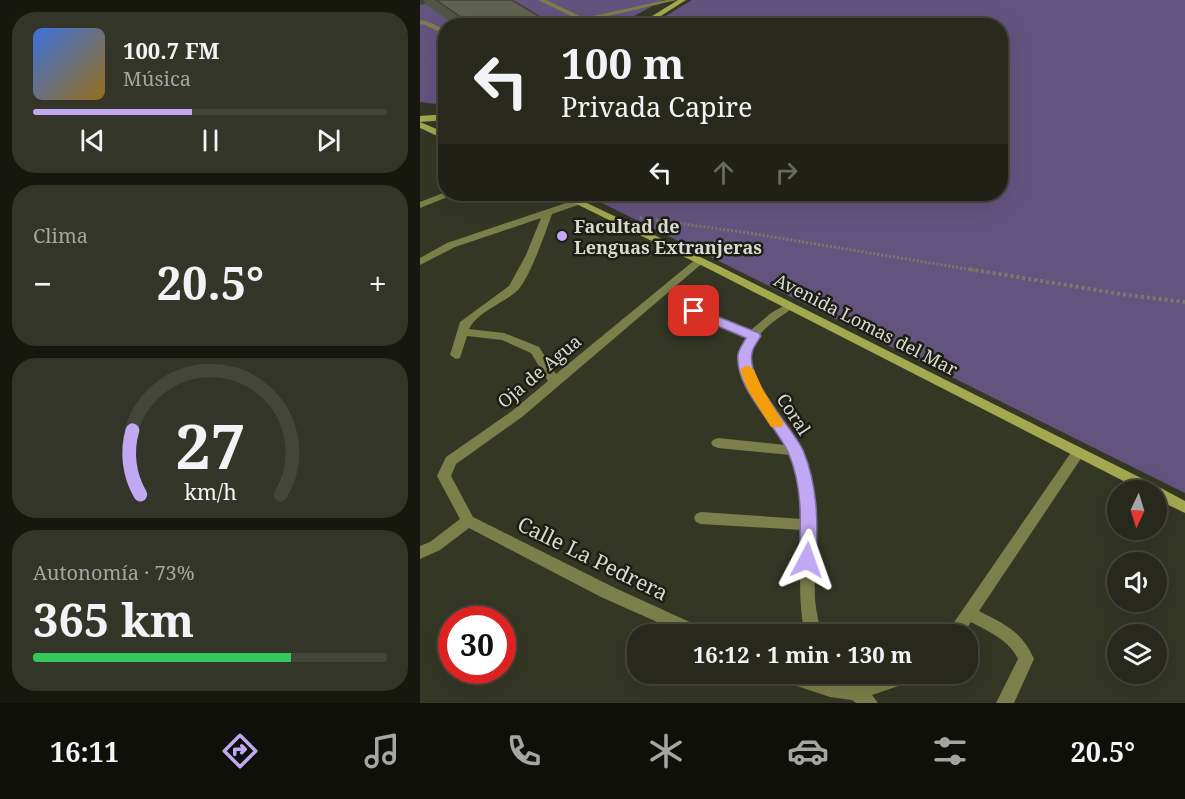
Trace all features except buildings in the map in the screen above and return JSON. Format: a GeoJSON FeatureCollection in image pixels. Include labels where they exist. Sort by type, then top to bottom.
{"type":"FeatureCollection","features":[{"type":"Feature","properties":{"kind":"main road"},"geometry":{"type":"LineString","coordinates":[[653,18],[683,0]]}},
{"type":"Feature","properties":{"kind":"main road"},"geometry":{"type":"LineString","coordinates":[[420,118],[438,117]]}},
{"type":"Feature","properties":{"kind":"main road"},"geometry":{"type":"LineString","coordinates":[[420,125],[438,133]]}},
{"type":"Feature","properties":{"kind":"main road","name":"Avenida Lomas del Mar"},"geometry":{"type":"LineString","coordinates":[[578,202],[700,261],[1131,480]]}},
{"type":"Feature","properties":{"kind":"main road"},"geometry":{"type":"LineString","coordinates":[[1167,498],[1185,507]]}},
{"type":"Feature","properties":{"kind":"street"},"geometry":{"type":"LineString","coordinates":[[420,205],[438,198]]}},
{"type":"Feature","properties":{"kind":"street"},"geometry":{"type":"LineString","coordinates":[[420,262],[451,245],[578,202]]}},
{"type":"Feature","properties":{"kind":"street"},"geometry":{"type":"LineString","coordinates":[[456,355],[464,325],[514,288],[531,255],[548,212]]}},
{"type":"Feature","properties":{"kind":"street","name":"Oja de Agua"},"geometry":{"type":"LineString","coordinates":[[468,521],[444,476],[451,461],[517,414],[700,261]]}},
{"type":"Feature","properties":{"kind":"street"},"geometry":{"type":"LineString","coordinates":[[694,311],[754,336],[765,322],[789,306]]}},
{"type":"Feature","properties":{"kind":"street"},"geometry":{"type":"LineString","coordinates":[[463,332],[504,337],[535,350],[555,382]]}},
{"type":"Feature","properties":{"kind":"street","name":"Coral"},"geometry":{"type":"LineString","coordinates":[[754,336],[745,353],[747,369],[756,390],[795,451],[807,490],[810,525],[806,578],[812,624]]}},
{"type":"Feature","properties":{"kind":"street"},"geometry":{"type":"LineString","coordinates":[[718,443],[795,451]]}},
{"type":"Feature","properties":{"kind":"street"},"geometry":{"type":"LineString","coordinates":[[962,624],[1077,454]]}},
{"type":"Feature","properties":{"kind":"street"},"geometry":{"type":"LineString","coordinates":[[700,518],[810,525]]}},
{"type":"Feature","properties":{"kind":"street"},"geometry":{"type":"LineString","coordinates":[[420,553],[435,546],[468,521]]}},
{"type":"Feature","properties":{"kind":"street","name":"Calle La Pedrera"},"geometry":{"type":"LineString","coordinates":[[468,521],[607,592],[677,624]]}},
{"type":"Feature","properties":{"kind":"street"},"geometry":{"type":"LineString","coordinates":[[969,614],[1016,640],[1023,648],[1026,659],[1005,703]]}},
{"type":"Feature","properties":{"kind":"street"},"geometry":{"type":"LineString","coordinates":[[833,684],[862,698],[892,684]]}},
{"type":"Feature","properties":{"kind":"lane"},"geometry":{"type":"LineString","coordinates":[[541,0],[575,18]]}},
{"type":"Feature","properties":{"kind":"lane"},"geometry":{"type":"LineString","coordinates":[[604,18],[674,0]]}},
{"type":"Feature","properties":{"kind":"lane"},"geometry":{"type":"LineString","coordinates":[[420,22],[438,29]]}},
{"type":"Feature","properties":{"kind":"path"},"geometry":{"type":"LineString","coordinates":[[634,217],[749,233],[1127,295],[1185,302]]}},
{"type":"Feature","properties":{"kind":"shaded area"},"geometry":{"type":"Polygon","coordinates":[[[420,0],[663,0],[631,18],[438,18],[438,104],[420,102],[420,0]]]}},
{"type":"Feature","properties":{"kind":"shaded area"},"geometry":{"type":"Polygon","coordinates":[[[692,0],[1185,0],[1185,493],[1167,484],[1167,480],[1159,480],[598,201],[1008,201],[1008,18],[662,18],[692,0]]]}},
{"type":"Feature","properties":{"kind":"slow traffic"},"geometry":{"type":"LineString","coordinates":[[747,370],[776,424]]}},
{"type":"Feature","properties":{"kind":"place","name":"Facultad de Lenguas Extranjeras"},"geometry":{"type":"Point","coordinates":[562,236]}},
{"type":"Feature","properties":{"kind":"route"},"geometry":{"type":"LineString","coordinates":[[694,311],[754,336],[745,353],[747,369],[756,390],[795,451],[807,490],[810,525],[807,560]]}}]}
